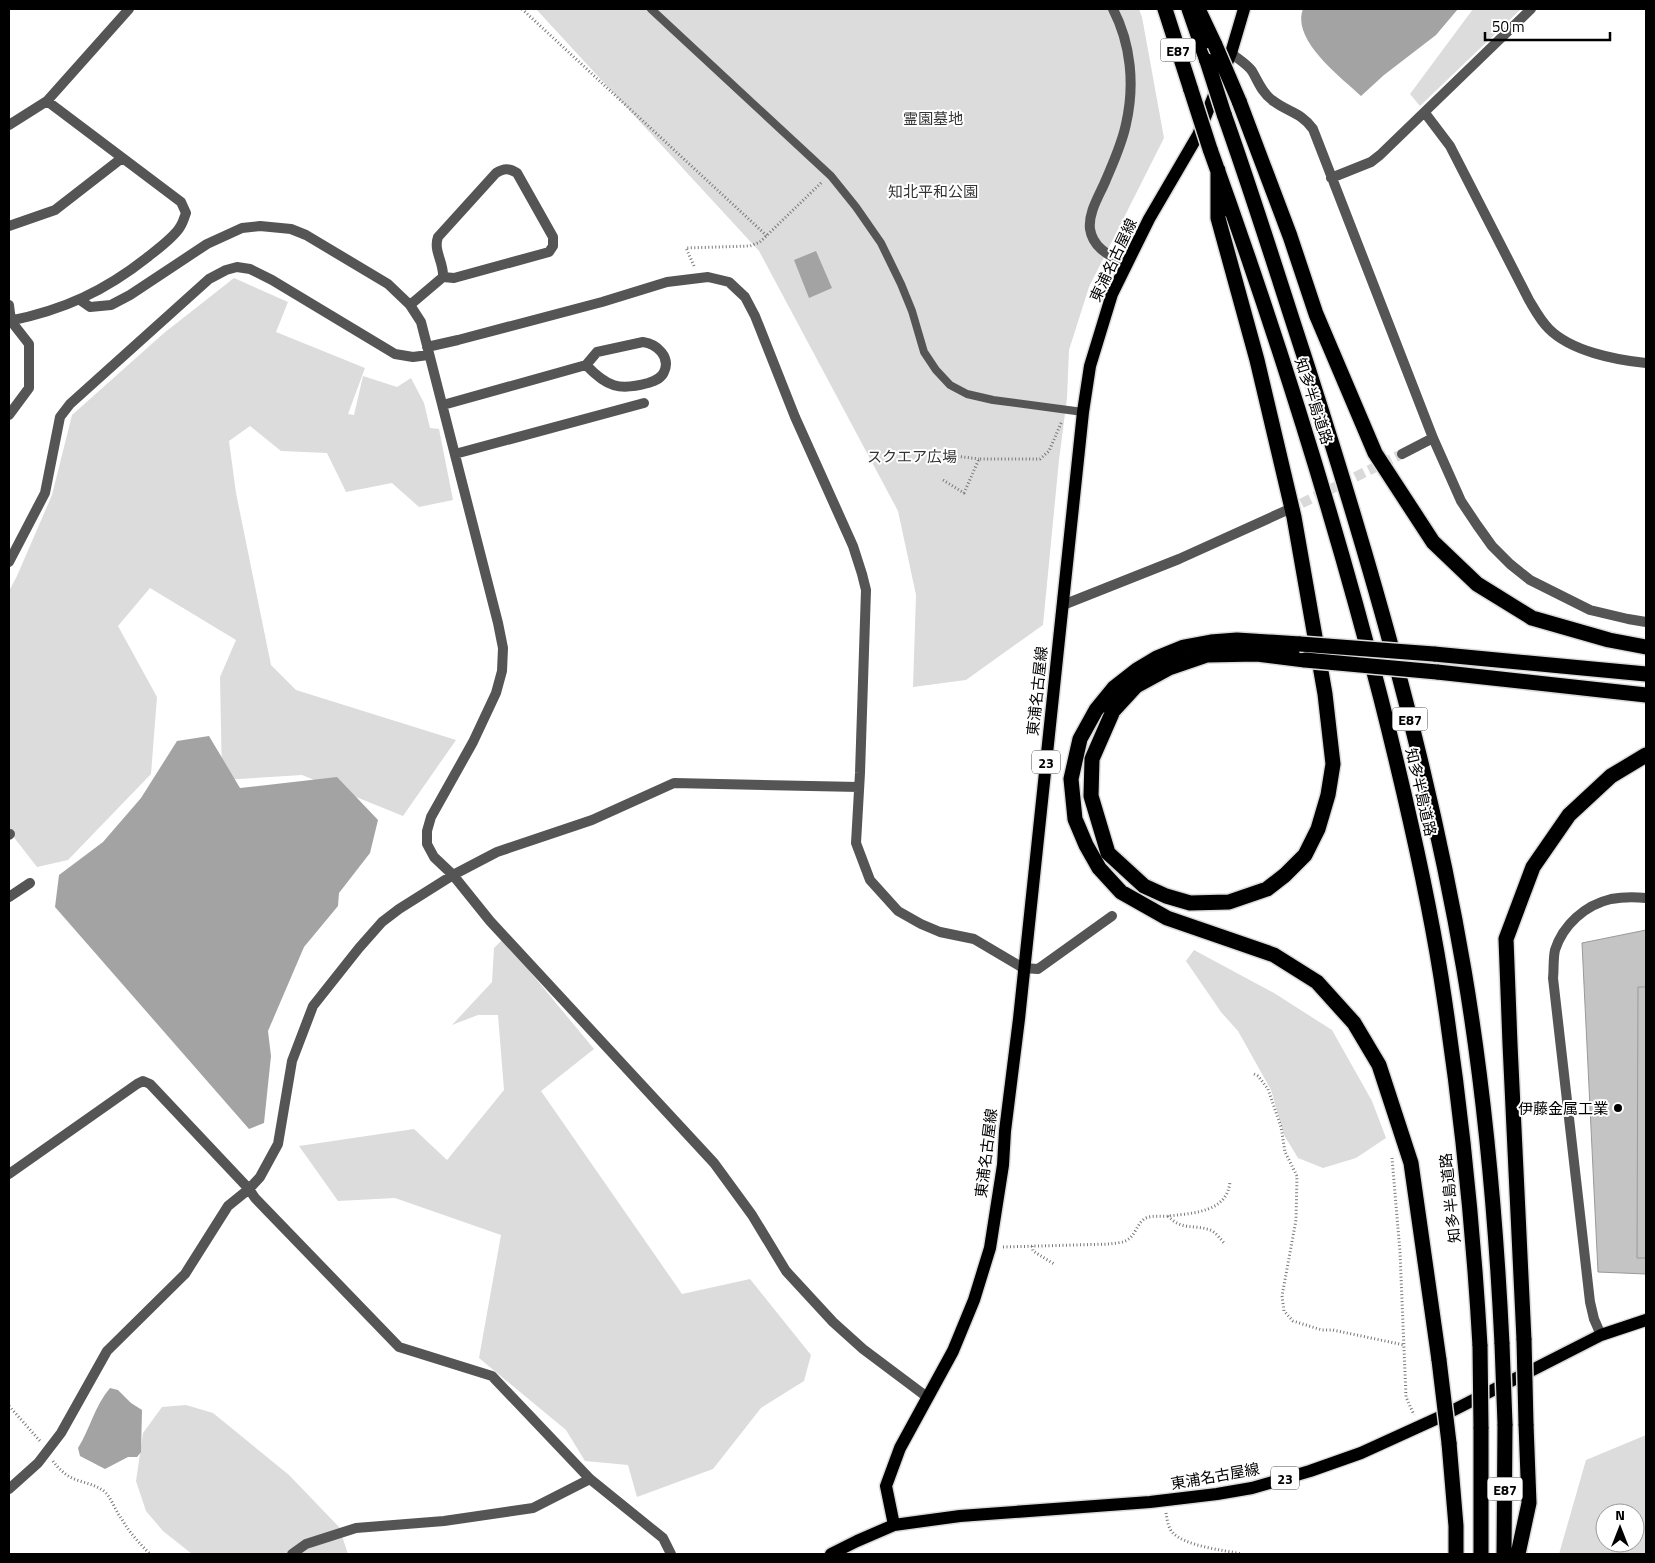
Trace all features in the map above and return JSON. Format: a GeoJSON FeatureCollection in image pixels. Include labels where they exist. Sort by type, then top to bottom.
{"type":"FeatureCollection","features":[{"type":"Feature","properties":{"kind":"highway","name":"知多半島道路"},"geometry":{"type":"LineString","coordinates":[[1165,9],[1210,149],[1269,319],[1336,532],[1361,621],[1415,842],[1440,975],[1459,1114],[1476,1282],[1480,1346],[1481,1554]]}},
{"type":"Feature","properties":{"kind":"highway","name":"知多半島道路"},"geometry":{"type":"LineString","coordinates":[[1190,9],[1256,204],[1385,619],[1419,753],[1441,851],[1464,971],[1484,1113],[1502,1344],[1505,1424],[1504,1554]]}},
{"type":"Feature","properties":{"kind":"highway"},"geometry":{"type":"LineString","coordinates":[[1198,9],[1216,45],[1239,101],[1290,236],[1316,314],[1375,453],[1433,542],[1477,584],[1532,618],[1610,640],[1646,647]]}},
{"type":"Feature","properties":{"kind":"highway"},"geometry":{"type":"LineString","coordinates":[[1218,170],[1218,218],[1257,360],[1294,517],[1325,694],[1333,764],[1328,795],[1318,829],[1305,855],[1285,875],[1267,889],[1229,902],[1190,903],[1166,896],[1144,886],[1108,853],[1091,796],[1092,759],[1113,711],[1136,686],[1169,668],[1207,655],[1257,654],[1305,660],[1437,672],[1646,695]]}},
{"type":"Feature","properties":{"kind":"highway"},"geometry":{"type":"LineString","coordinates":[[1456,1554],[1456,1526],[1449,1443],[1411,1164],[1380,1066],[1354,1023],[1317,982],[1274,955],[1167,918],[1121,892],[1099,868],[1086,845],[1076,819],[1071,779],[1080,740],[1096,710],[1114,688],[1137,670],[1157,658],[1184,647],[1211,642],[1237,640],[1300,644],[1434,654],[1646,674]]}},
{"type":"Feature","properties":{"kind":"highway"},"geometry":{"type":"LineString","coordinates":[[1518,1554],[1529,1503],[1524,1340],[1506,939],[1533,866],[1569,815],[1611,776],[1646,755]]}},
{"type":"Feature","properties":{"kind":"main road","name":"東浦名古屋線"},"geometry":{"type":"LineString","coordinates":[[1244,9],[1231,53],[1198,135],[1149,219],[1112,294],[1090,366],[1083,412],[1019,1019],[1005,1131],[1003,1164],[990,1248],[974,1300],[953,1351],[900,1448],[886,1486],[894,1525],[960,1516],[1165,1501],[1252,1488],[1310,1472],[1361,1453],[1419,1427],[1601,1335],[1646,1320]]}},
{"type":"Feature","properties":{"kind":"main road"},"geometry":{"type":"LineString","coordinates":[[831,1554],[857,1540],[894,1525]]}},
{"type":"Feature","properties":{"kind":"street"},"geometry":{"type":"LineString","coordinates":[[9,125],[48,101],[129,9]]}},
{"type":"Feature","properties":{"kind":"street"},"geometry":{"type":"LineString","coordinates":[[1113,9],[1128,47],[1130,71],[1129,104],[1121,143],[1092,214],[1090,229],[1094,240],[1103,252],[1127,265]]}},
{"type":"Feature","properties":{"kind":"street"},"geometry":{"type":"LineString","coordinates":[[1331,178],[1371,162],[1425,113],[1531,9]]}},
{"type":"Feature","properties":{"kind":"street"},"geometry":{"type":"LineString","coordinates":[[1231,53],[1250,70],[1264,92],[1272,100],[1298,114],[1313,129],[1433,438],[1460,501],[1492,546],[1530,580],[1590,610],[1646,622]]}},
{"type":"Feature","properties":{"kind":"street"},"geometry":{"type":"LineString","coordinates":[[10,321],[40,314],[80,300],[129,272],[180,228],[186,213],[181,202],[48,101]]}},
{"type":"Feature","properties":{"kind":"street"},"geometry":{"type":"LineString","coordinates":[[1425,113],[1450,146],[1529,300],[1549,330],[1564,340],[1599,354],[1646,363]]}},
{"type":"Feature","properties":{"kind":"street"},"geometry":{"type":"LineString","coordinates":[[9,226],[55,210],[122,158]]}},
{"type":"Feature","properties":{"kind":"street"},"geometry":{"type":"LineString","coordinates":[[410,305],[443,277],[454,278],[549,252],[553,246],[553,237],[517,173],[512,170],[503,169],[496,173],[438,237],[436,249],[443,277]]}},
{"type":"Feature","properties":{"kind":"street"},"geometry":{"type":"LineString","coordinates":[[80,300],[90,307],[111,305],[130,295],[207,244],[242,228],[260,226],[291,229],[306,235],[388,284],[410,305],[421,322],[503,648],[502,672],[496,693],[473,742],[430,817],[427,844],[434,856],[453,875],[490,921],[714,1163],[752,1215],[786,1270],[809,1296],[833,1322],[863,1349],[928,1397]]}},
{"type":"Feature","properties":{"kind":"street"},"geometry":{"type":"LineString","coordinates":[[9,562],[45,493],[60,417],[70,404],[209,279],[226,270],[237,267],[250,269],[272,280],[395,354],[413,357],[428,351],[667,282],[699,278],[729,282],[745,297],[755,316],[818,472],[836,505],[854,546],[866,590],[856,843],[870,880],[898,911],[940,932],[974,939],[1023,968],[1038,969],[1112,916]]}},
{"type":"Feature","properties":{"kind":"street"},"geometry":{"type":"LineString","coordinates":[[9,305],[10,321],[29,344],[29,388],[9,414]]}},
{"type":"Feature","properties":{"kind":"street"},"geometry":{"type":"LineString","coordinates":[[443,405],[586,365],[598,352],[643,342],[650,343],[662,352],[665,362],[664,373],[656,380],[633,387],[622,388],[598,378],[586,365]]}},
{"type":"Feature","properties":{"kind":"street"},"geometry":{"type":"LineString","coordinates":[[455,454],[644,403]]}},
{"type":"Feature","properties":{"kind":"street"},"geometry":{"type":"LineString","coordinates":[[1402,454],[1433,438]]}},
{"type":"Feature","properties":{"kind":"street"},"geometry":{"type":"LineString","coordinates":[[1063,605],[1179,558],[1285,511]]}},
{"type":"Feature","properties":{"kind":"street"},"geometry":{"type":"LineString","coordinates":[[9,1489],[38,1463],[61,1433],[107,1351],[184,1274],[228,1206],[249,1189],[260,1177],[278,1144],[292,1061],[313,1006],[382,922],[453,875],[497,852],[592,820],[674,783],[858,788]]}},
{"type":"Feature","properties":{"kind":"street"},"geometry":{"type":"LineString","coordinates":[[9,897],[30,884]]}},
{"type":"Feature","properties":{"kind":"street"},"geometry":{"type":"LineString","coordinates":[[1601,1335],[1594,1319],[1590,1302],[1553,978],[1555,952],[1568,927],[1578,915],[1593,906],[1611,899],[1646,898]]}},
{"type":"Feature","properties":{"kind":"street"},"geometry":{"type":"LineString","coordinates":[[9,1174],[137,1084],[143,1081],[150,1084],[249,1189],[255,1198],[399,1347],[492,1376],[590,1480],[663,1538],[671,1554]]}},
{"type":"Feature","properties":{"kind":"street"},"geometry":{"type":"LineString","coordinates":[[292,1554],[306,1544],[356,1528],[444,1520],[533,1508],[590,1480]]}},
{"type":"Feature","properties":{"kind":"lane"},"geometry":{"type":"LineString","coordinates":[[651,9],[830,174],[881,243],[902,284],[924,352],[936,370],[950,385],[966,394],[993,400],[1083,412]]}},
{"type":"Feature","properties":{"kind":"path"},"geometry":{"type":"LineString","coordinates":[[522,9],[767,236]]}},
{"type":"Feature","properties":{"kind":"path"},"geometry":{"type":"LineString","coordinates":[[699,278],[686,248],[750,246],[760,242],[830,174]]}},
{"type":"Feature","properties":{"kind":"path"},"geometry":{"type":"LineString","coordinates":[[947,455],[979,459],[1040,459],[1049,452],[1068,409]]}},
{"type":"Feature","properties":{"kind":"path"},"geometry":{"type":"LineString","coordinates":[[943,480],[964,493],[979,459]]}},
{"type":"Feature","properties":{"kind":"path"},"geometry":{"type":"LineString","coordinates":[[1254,1074],[1258,1076],[1268,1089],[1281,1127],[1285,1152],[1297,1176],[1296,1220],[1282,1296],[1284,1311],[1293,1321],[1322,1330],[1333,1330],[1404,1346]]}},
{"type":"Feature","properties":{"kind":"path"},"geometry":{"type":"LineString","coordinates":[[1391,1153],[1400,1252],[1406,1397],[1419,1427]]}},
{"type":"Feature","properties":{"kind":"path"},"geometry":{"type":"LineString","coordinates":[[990,1248],[1110,1244],[1125,1241],[1132,1237],[1143,1220],[1151,1216],[1167,1216],[1204,1210],[1216,1206],[1224,1200],[1230,1191],[1230,1181]]}},
{"type":"Feature","properties":{"kind":"path"},"geometry":{"type":"LineString","coordinates":[[1167,1216],[1172,1221],[1187,1228],[1210,1230],[1225,1244]]}},
{"type":"Feature","properties":{"kind":"path"},"geometry":{"type":"LineString","coordinates":[[1032,1246],[1033,1251],[1054,1264]]}},
{"type":"Feature","properties":{"kind":"path"},"geometry":{"type":"LineString","coordinates":[[9,1406],[48,1450],[54,1463],[64,1474],[79,1481],[92,1484],[105,1492],[132,1535],[150,1554]]}},
{"type":"Feature","properties":{"kind":"path"},"geometry":{"type":"LineString","coordinates":[[1165,1501],[1170,1530],[1177,1536],[1187,1542],[1242,1554]]}},
{"type":"Feature","properties":{"kind":"green space","name":"知北平和公園"},"geometry":{"type":"Polygon","coordinates":[[[536,9],[1139,9],[1164,138],[1089,287],[1069,350],[1067,398],[1043,625],[966,680],[913,687],[916,595],[898,511],[759,251],[536,9]]]}},
{"type":"Feature","properties":{"kind":"green space"},"geometry":{"type":"Polygon","coordinates":[[[1473,9],[1521,9],[1420,106],[1410,94],[1473,9]]]}},
{"type":"Feature","properties":{"kind":"green space"},"geometry":{"type":"Polygon","coordinates":[[[234,278],[288,302],[276,332],[365,368],[348,414],[354,415],[363,376],[397,387],[411,378],[424,403],[430,428],[439,429],[453,500],[419,507],[392,483],[346,492],[327,453],[281,451],[250,426],[229,441],[236,493],[271,665],[296,690],[456,740],[403,816],[302,775],[222,780],[220,677],[236,640],[150,588],[118,626],[157,697],[151,774],[68,860],[37,867],[9,831],[9,591],[52,495],[72,415],[164,333],[234,278]]]}},
{"type":"Feature","properties":{"kind":"green space"},"geometry":{"type":"Polygon","coordinates":[[[503,939],[594,1049],[541,1091],[682,1294],[750,1279],[811,1355],[804,1381],[761,1408],[713,1469],[637,1497],[628,1465],[585,1461],[566,1430],[479,1358],[501,1235],[395,1198],[338,1201],[299,1146],[414,1129],[447,1160],[504,1090],[498,1015],[478,1015],[452,1025],[492,982],[494,948],[503,939]]]}},
{"type":"Feature","properties":{"kind":"green space"},"geometry":{"type":"Polygon","coordinates":[[[1194,950],[1274,993],[1332,1030],[1372,1101],[1386,1138],[1356,1158],[1323,1168],[1298,1158],[1284,1135],[1271,1090],[1238,1031],[1221,1012],[1186,961],[1194,950]]]}},
{"type":"Feature","properties":{"kind":"green space"},"geometry":{"type":"Polygon","coordinates":[[[186,1405],[213,1413],[289,1475],[339,1527],[348,1554],[192,1554],[163,1531],[146,1511],[136,1481],[143,1433],[162,1407],[186,1405]]]}},
{"type":"Feature","properties":{"kind":"green space"},"geometry":{"type":"Polygon","coordinates":[[[1646,1435],[1646,1554],[1559,1554],[1586,1460],[1646,1435]]]}},
{"type":"Feature","properties":{"kind":"shaded area"},"geometry":{"type":"Polygon","coordinates":[[[1303,9],[1458,9],[1436,35],[1384,75],[1361,96],[1320,57],[1311,45],[1304,33],[1301,21],[1303,9]]]}},
{"type":"Feature","properties":{"kind":"shaded area"},"geometry":{"type":"Polygon","coordinates":[[[816,251],[832,288],[809,298],[794,260],[816,251]]]}},
{"type":"Feature","properties":{"kind":"shaded area"},"geometry":{"type":"Polygon","coordinates":[[[209,736],[240,788],[337,777],[378,820],[370,853],[339,893],[338,906],[304,947],[268,1031],[271,1056],[264,1123],[249,1129],[55,907],[59,875],[103,842],[141,798],[177,741],[209,736]]]}},
{"type":"Feature","properties":{"kind":"shaded area"},"geometry":{"type":"Polygon","coordinates":[[[110,1388],[118,1390],[131,1403],[142,1410],[141,1452],[137,1457],[128,1457],[105,1469],[80,1456],[78,1448],[100,1402],[110,1388]]]}},
{"type":"Feature","properties":{"kind":"building","name":"伊藤金属工業"},"geometry":{"type":"Polygon","coordinates":[[[1646,930],[1646,1274],[1598,1272],[1582,943],[1646,930]]]}},
{"type":"Feature","properties":{"kind":"building"},"geometry":{"type":"Polygon","coordinates":[[[1638,987],[1646,987],[1646,1258],[1637,1258],[1638,987]]]}},
{"type":"Feature","properties":{"kind":"tunnel"},"geometry":{"type":"LineString","coordinates":[[1288,510],[1402,454]]}},
{"type":"Feature","properties":{"kind":"place","name":"伊藤金属工業"},"geometry":{"type":"Point","coordinates":[1618,1108]}},
{"type":"Feature","properties":{"kind":"park label","name":"霊園墓地"},"geometry":{"type":"Point","coordinates":[933,118]}},
{"type":"Feature","properties":{"kind":"park label","name":"スクエア広場"},"geometry":{"type":"Point","coordinates":[912,456]}}]}
